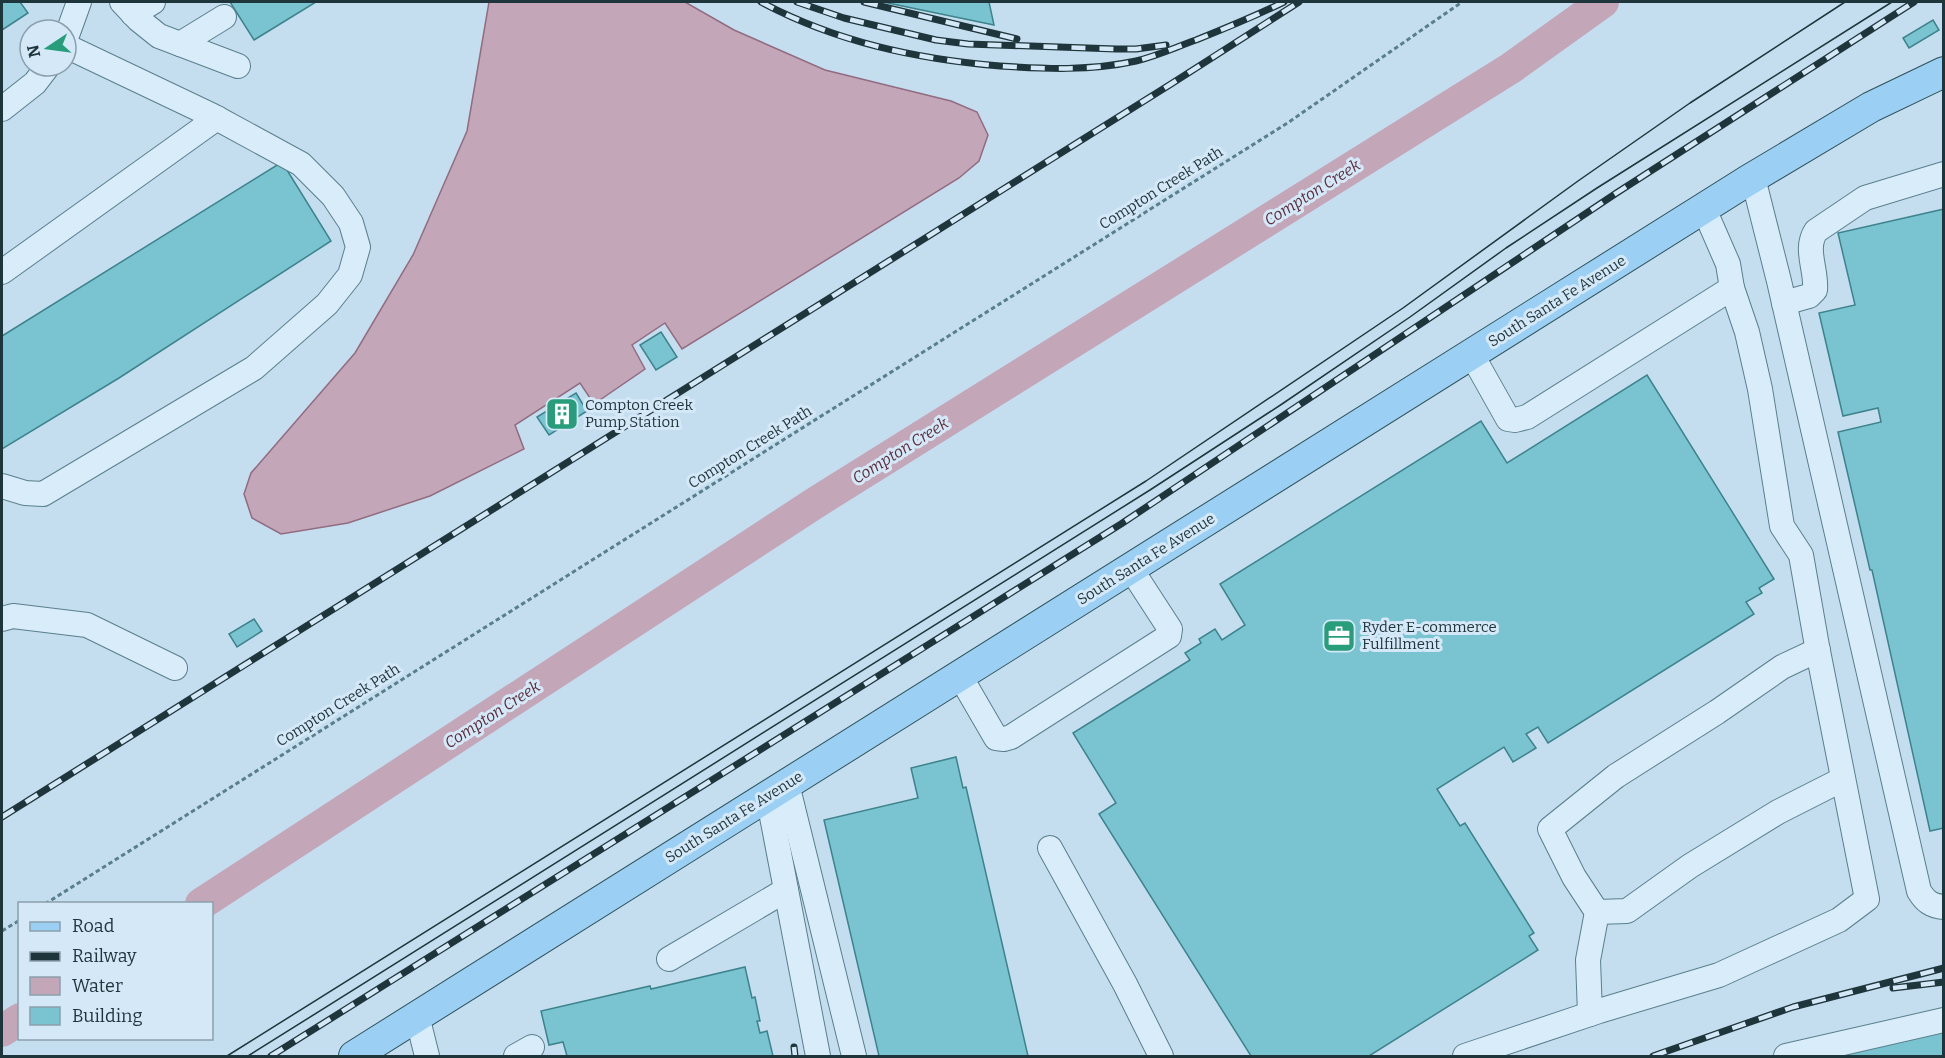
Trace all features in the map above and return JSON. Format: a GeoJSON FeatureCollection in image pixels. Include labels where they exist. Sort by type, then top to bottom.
{"type":"FeatureCollection","features":[{"type":"Feature","properties":{"kind":"main road","name":"South Santa Fe Avenue"},"geometry":{"type":"LineString","coordinates":[[354,1056],[1753,178],[1872,107],[1944,72]]}},
{"type":"Feature","properties":{"kind":"street"},"geometry":{"type":"LineString","coordinates":[[73,18],[79,2]]}},
{"type":"Feature","properties":{"kind":"street"},"geometry":{"type":"LineString","coordinates":[[136,6],[159,36],[238,66]]}},
{"type":"Feature","properties":{"kind":"street"},"geometry":{"type":"LineString","coordinates":[[180,44],[224,17]]}},
{"type":"Feature","properties":{"kind":"street"},"geometry":{"type":"LineString","coordinates":[[2,486],[25,493],[44,494],[254,368],[327,304],[350,275],[358,248],[351,223],[333,195],[301,164],[217,118],[78,51]]}},
{"type":"Feature","properties":{"kind":"street"},"geometry":{"type":"LineString","coordinates":[[2,109],[38,78]]}},
{"type":"Feature","properties":{"kind":"street"},"geometry":{"type":"LineString","coordinates":[[2,272],[217,118]]}},
{"type":"Feature","properties":{"kind":"street"},"geometry":{"type":"LineString","coordinates":[[1784,303],[1809,296],[1815,290],[1816,283],[1810,248],[1811,238],[1816,231],[1865,198],[1944,174]]}},
{"type":"Feature","properties":{"kind":"street"},"geometry":{"type":"LineString","coordinates":[[1753,178],[1784,303],[1918,891],[1924,900],[1934,906],[1944,907]]}},
{"type":"Feature","properties":{"kind":"street"},"geometry":{"type":"LineString","coordinates":[[1465,1056],[1590,1014],[1719,975],[1839,920],[1867,899],[1818,650],[1802,555],[1782,526],[1760,389],[1747,332],[1732,288],[1728,264],[1704,209]]}},
{"type":"Feature","properties":{"kind":"street"},"geometry":{"type":"LineString","coordinates":[[1472,355],[1508,418],[1515,420],[1527,417],[1732,288]]}},
{"type":"Feature","properties":{"kind":"street"},"geometry":{"type":"LineString","coordinates":[[960,676],[996,738],[1011,737],[1169,636],[1170,629],[1131,568]]}},
{"type":"Feature","properties":{"kind":"street"},"geometry":{"type":"LineString","coordinates":[[2,619],[13,616],[87,625],[175,668]]}},
{"type":"Feature","properties":{"kind":"street"},"geometry":{"type":"LineString","coordinates":[[1590,1014],[1588,960],[1597,912],[1574,878],[1550,829],[1616,776],[1782,668],[1818,650]]}},
{"type":"Feature","properties":{"kind":"street"},"geometry":{"type":"LineString","coordinates":[[1597,912],[1627,911],[1690,866],[1768,818],[1843,779]]}},
{"type":"Feature","properties":{"kind":"street"},"geometry":{"type":"LineString","coordinates":[[777,790],[786,890],[818,1056]]}},
{"type":"Feature","properties":{"kind":"street"},"geometry":{"type":"LineString","coordinates":[[777,790],[854,1056]]}},
{"type":"Feature","properties":{"kind":"street"},"geometry":{"type":"LineString","coordinates":[[1050,848],[1125,984],[1161,1056]]}},
{"type":"Feature","properties":{"kind":"street"},"geometry":{"type":"LineString","coordinates":[[669,959],[786,890]]}},
{"type":"Feature","properties":{"kind":"street"},"geometry":{"type":"LineString","coordinates":[[417,1016],[427,1056]]}},
{"type":"Feature","properties":{"kind":"street"},"geometry":{"type":"LineString","coordinates":[[1786,1056],[1944,1020]]}},
{"type":"Feature","properties":{"kind":"path","name":"Compton Creek Path"},"geometry":{"type":"LineString","coordinates":[[47,902],[1289,122],[1462,2]]}},
{"type":"Feature","properties":{"kind":"path"},"geometry":{"type":"LineString","coordinates":[[2,931],[18,921]]}},
{"type":"Feature","properties":{"kind":"water"},"geometry":{"type":"Polygon","coordinates":[[[489,2],[685,2],[734,30],[825,70],[951,101],[977,112],[988,135],[979,161],[959,178],[682,349],[665,323],[632,345],[645,369],[594,404],[580,383],[515,425],[524,449],[430,496],[348,523],[281,534],[252,518],[244,494],[251,473],[355,353],[413,255],[467,131],[489,2]]]}},
{"type":"Feature","properties":{"kind":"building"},"geometry":{"type":"Polygon","coordinates":[[[2,2],[20,2],[28,13],[2,30],[2,2]]]}},
{"type":"Feature","properties":{"kind":"building"},"geometry":{"type":"Polygon","coordinates":[[[230,2],[316,2],[254,40],[230,2]]]}},
{"type":"Feature","properties":{"kind":"building"},"geometry":{"type":"Polygon","coordinates":[[[883,2],[989,2],[994,25],[883,2]]]}},
{"type":"Feature","properties":{"kind":"building"},"geometry":{"type":"Polygon","coordinates":[[[1933,20],[1939,30],[1909,48],[1903,38],[1933,20]]]}},
{"type":"Feature","properties":{"kind":"building"},"geometry":{"type":"Polygon","coordinates":[[[282,162],[331,241],[119,378],[2,449],[2,336],[282,162]]]}},
{"type":"Feature","properties":{"kind":"building"},"geometry":{"type":"Polygon","coordinates":[[[1944,209],[1944,828],[1930,831],[1872,570],[1870,570],[1838,432],[1881,422],[1878,408],[1843,416],[1819,313],[1855,305],[1838,233],[1944,209]]]}},
{"type":"Feature","properties":{"kind":"building"},"geometry":{"type":"Polygon","coordinates":[[[661,332],[677,357],[656,370],[640,345],[661,332]]]}},
{"type":"Feature","properties":{"kind":"building"},"geometry":{"type":"Polygon","coordinates":[[[1647,375],[1774,579],[1759,588],[1762,593],[1746,602],[1754,614],[1548,743],[1538,727],[1526,734],[1536,748],[1513,762],[1504,747],[1437,789],[1460,826],[1465,823],[1534,933],[1529,936],[1538,950],[1369,1056],[1251,1056],[1099,814],[1116,803],[1073,733],[1190,660],[1185,653],[1201,643],[1199,639],[1215,629],[1222,640],[1245,625],[1220,584],[1481,421],[1507,463],[1647,375]]]}},
{"type":"Feature","properties":{"kind":"building","name":"Compton Creek Pump Station"},"geometry":{"type":"Polygon","coordinates":[[[576,393],[587,411],[549,435],[537,417],[576,393]]]}},
{"type":"Feature","properties":{"kind":"building"},"geometry":{"type":"Polygon","coordinates":[[[254,619],[262,631],[237,647],[229,634],[254,619]]]}},
{"type":"Feature","properties":{"kind":"building"},"geometry":{"type":"Polygon","coordinates":[[[956,757],[963,788],[966,787],[1028,1056],[879,1056],[824,820],[918,798],[911,768],[956,757]]]}},
{"type":"Feature","properties":{"kind":"building"},"geometry":{"type":"Polygon","coordinates":[[[745,967],[752,998],[755,997],[760,1033],[767,1031],[773,1056],[567,1056],[563,1042],[549,1045],[541,1011],[745,967]]]}},
{"type":"Feature","properties":{"kind":"building"},"geometry":{"type":"Polygon","coordinates":[[[1944,1027],[1944,1056],[1815,1056],[1944,1027]]]}},
{"type":"Feature","properties":{"kind":"waterway","name":"Compton Creek"},"geometry":{"type":"LineString","coordinates":[[204,902],[815,503],[1511,68],[1603,2]]}},
{"type":"Feature","properties":{"kind":"waterway","name":"Compton Creek"},"geometry":{"type":"LineString","coordinates":[[2,1031],[18,1020]]}},
{"type":"Feature","properties":{"kind":"tram line"},"geometry":{"type":"LineString","coordinates":[[227,1056],[1146,481],[1403,308],[1690,103],[1845,2]]}},
{"type":"Feature","properties":{"kind":"tram line"},"geometry":{"type":"LineString","coordinates":[[248,1056],[1150,490],[1282,404],[1506,248],[1597,188],[1892,2]]}},
{"type":"Feature","properties":{"kind":"railway"},"geometry":{"type":"LineString","coordinates":[[761,2],[818,28],[877,46],[938,59],[1034,68],[1102,66],[1144,59],[1284,2]]}},
{"type":"Feature","properties":{"kind":"railway"},"geometry":{"type":"LineString","coordinates":[[797,2],[844,18],[936,40],[968,44],[1116,49],[1166,45]]}},
{"type":"Feature","properties":{"kind":"railway"},"geometry":{"type":"LineString","coordinates":[[864,2],[1017,39]]}},
{"type":"Feature","properties":{"kind":"railway"},"geometry":{"type":"LineString","coordinates":[[2,817],[1299,2]]}},
{"type":"Feature","properties":{"kind":"railway"},"geometry":{"type":"LineString","coordinates":[[271,1056],[1121,524],[1618,192],[1914,2]]}},
{"type":"Feature","properties":{"kind":"railway"},"geometry":{"type":"LineString","coordinates":[[1653,1056],[1793,1007],[1944,968]]}},
{"type":"Feature","properties":{"kind":"railway"},"geometry":{"type":"LineString","coordinates":[[1893,988],[1944,982]]}},
{"type":"Feature","properties":{"kind":"railway"},"geometry":{"type":"LineString","coordinates":[[794,1047],[795,1056]]}},
{"type":"Feature","properties":{"kind":"place","name":"Compton Creek Pump Station"},"geometry":{"type":"Point","coordinates":[562,414]}},
{"type":"Feature","properties":{"kind":"place","name":"Ryder E-commerce Fulfillment"},"geometry":{"type":"Point","coordinates":[1339,636]}}]}
